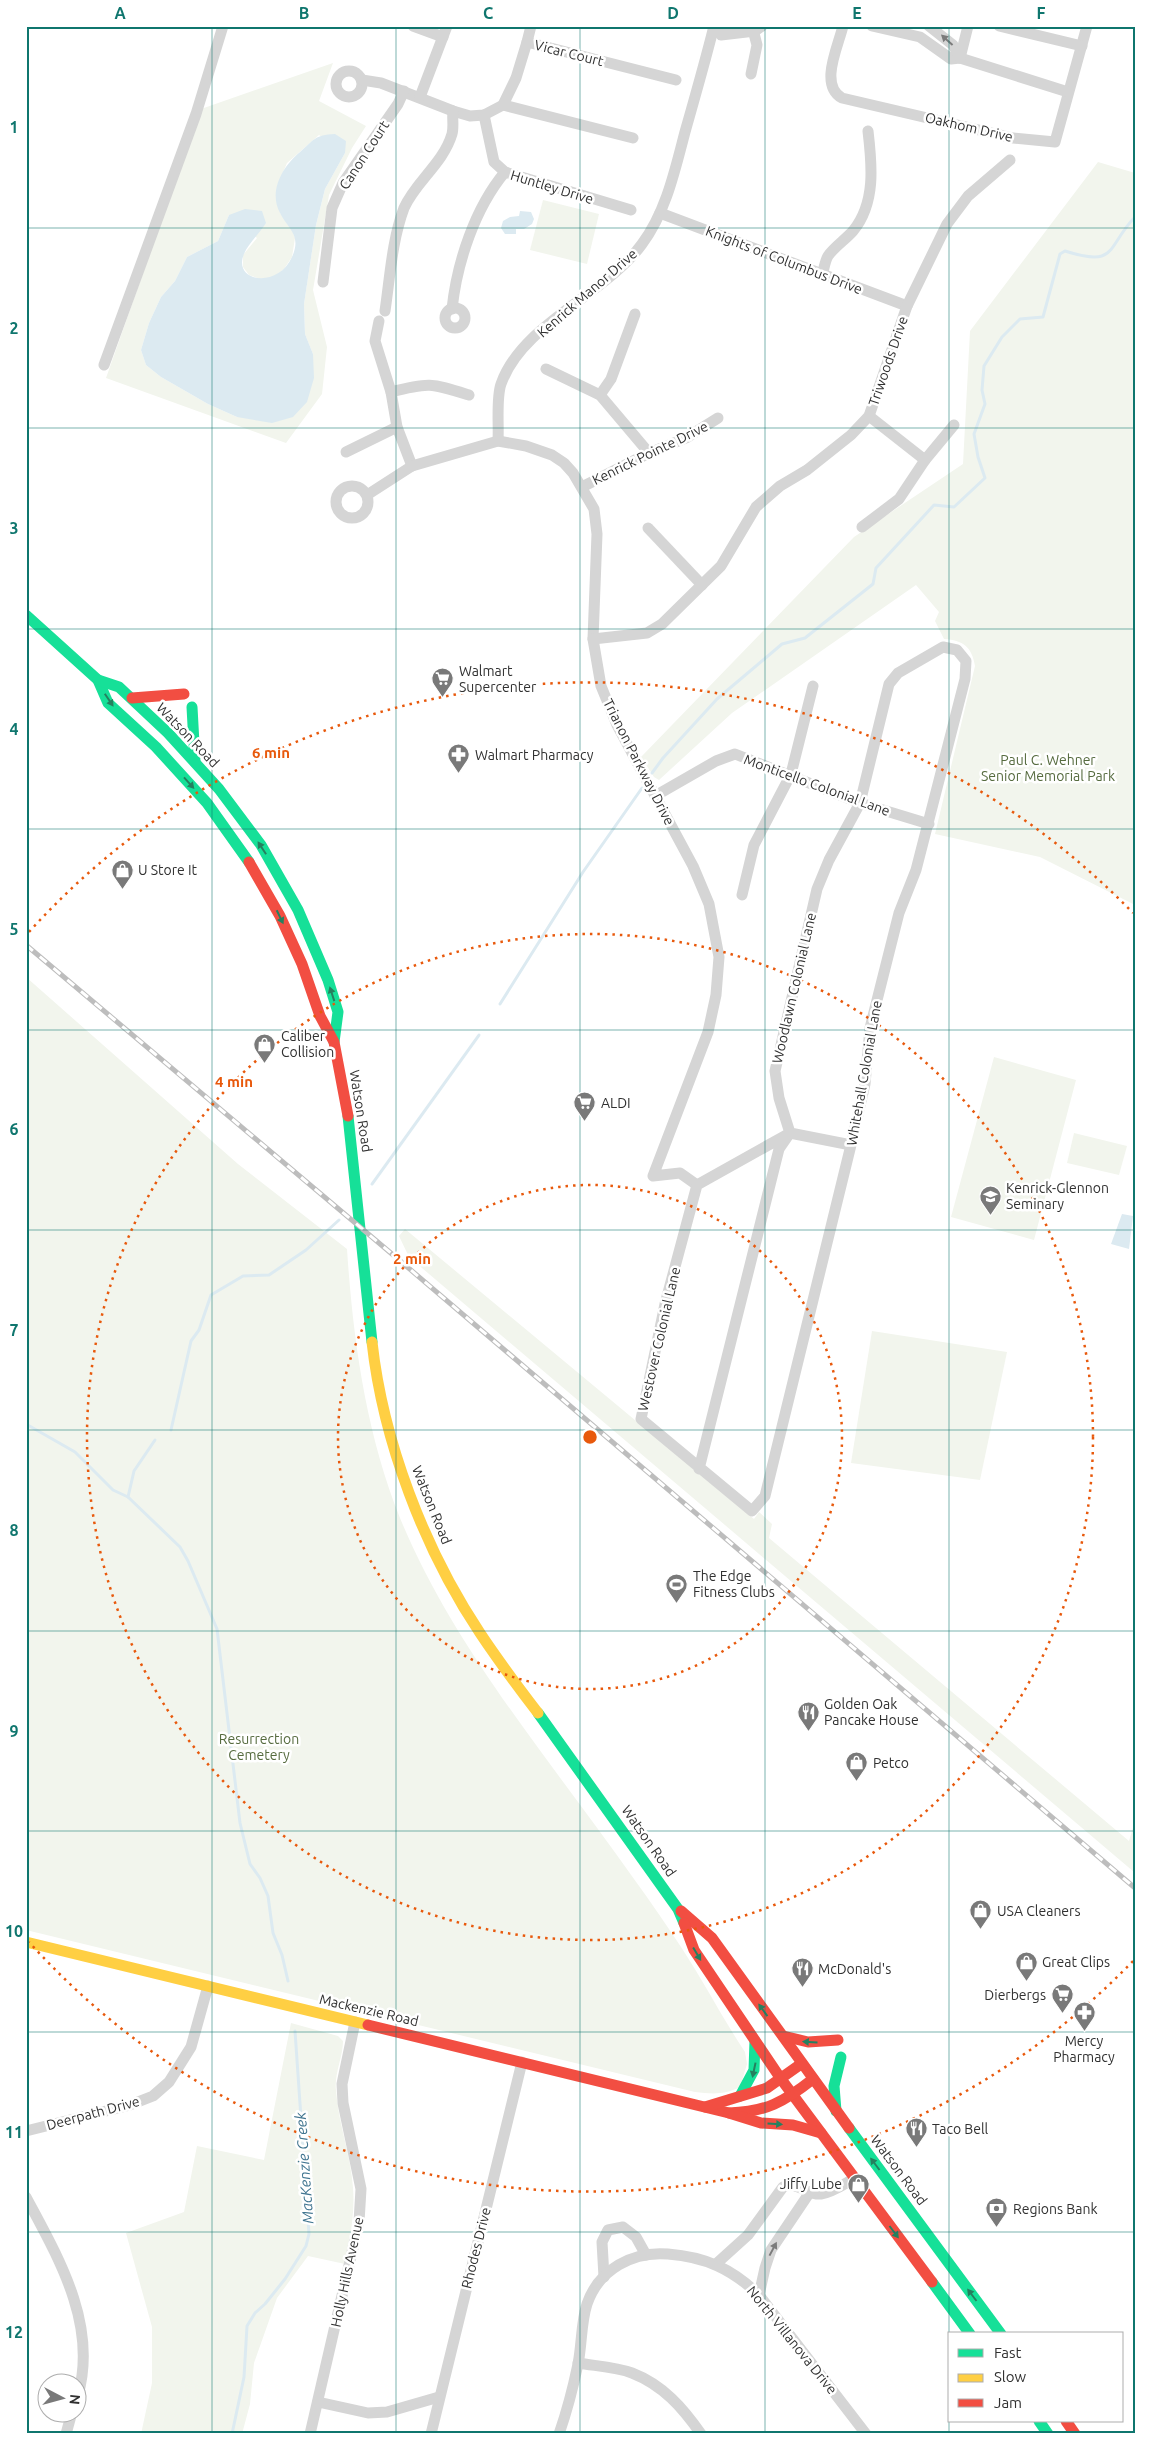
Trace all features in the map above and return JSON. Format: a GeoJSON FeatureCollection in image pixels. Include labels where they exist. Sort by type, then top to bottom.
{"type":"FeatureCollection","features":[{"type":"Feature","properties":{"kind":"main road","name":"Watson Road"},"geometry":{"type":"LineString","coordinates":[[26,615],[98,680],[119,687],[132,698],[195,762],[234,808],[261,845],[298,910],[314,945],[338,1012],[334,1042]]}},
{"type":"Feature","properties":{"kind":"main road","name":"Watson Road"},"geometry":{"type":"LineString","coordinates":[[98,680],[108,703],[156,747],[193,788],[222,822],[254,869],[292,942],[320,1016],[334,1042],[350,1124],[375,1367],[388,1427],[415,1508],[439,1561],[479,1632],[678,1909],[712,1938],[801,2064],[1000,2332]]}},
{"type":"Feature","properties":{"kind":"main road"},"geometry":{"type":"LineString","coordinates":[[132,698],[184,694]]}},
{"type":"Feature","properties":{"kind":"main road"},"geometry":{"type":"LineString","coordinates":[[192,708],[192,738],[195,762]]}},
{"type":"Feature","properties":{"kind":"main road","name":"Watson Road"},"geometry":{"type":"LineString","coordinates":[[678,1909],[694,1950],[781,2079],[969,2332]]}},
{"type":"Feature","properties":{"kind":"main road","name":"Mackenzie Road"},"geometry":{"type":"LineString","coordinates":[[26,1942],[729,2113],[763,2111],[793,2094],[813,2079]]}},
{"type":"Feature","properties":{"kind":"main road"},"geometry":{"type":"LineString","coordinates":[[783,2036],[808,2042],[838,2040]]}},
{"type":"Feature","properties":{"kind":"main road"},"geometry":{"type":"LineString","coordinates":[[740,2096],[755,2070],[755,2041]]}},
{"type":"Feature","properties":{"kind":"main road"},"geometry":{"type":"LineString","coordinates":[[836,2111],[834,2086],[842,2057]]}},
{"type":"Feature","properties":{"kind":"main road"},"geometry":{"type":"LineString","coordinates":[[705,2107],[767,2088],[801,2064]]}},
{"type":"Feature","properties":{"kind":"main road"},"geometry":{"type":"LineString","coordinates":[[729,2113],[761,2123],[793,2125],[822,2133]]}},
{"type":"Feature","properties":{"kind":"main road"},"geometry":{"type":"LineString","coordinates":[[1040,2422],[1048,2434]]}},
{"type":"Feature","properties":{"kind":"main road"},"geometry":{"type":"LineString","coordinates":[[1067,2422],[1075,2434]]}},
{"type":"Feature","properties":{"kind":"street"},"geometry":{"type":"LineString","coordinates":[[104,365],[196,114],[223,26]]}},
{"type":"Feature","properties":{"kind":"street"},"geometry":{"type":"LineString","coordinates":[[413,26],[445,31],[420,97]]}},
{"type":"Feature","properties":{"kind":"street"},"geometry":{"type":"LineString","coordinates":[[527,42],[531,26]]}},
{"type":"Feature","properties":{"kind":"street"},"geometry":{"type":"LineString","coordinates":[[715,26],[721,35],[756,28],[757,45],[751,74]]}},
{"type":"Feature","properties":{"kind":"street","name":"Kenrick Manor Drive"},"geometry":{"type":"LineString","coordinates":[[498,440],[500,385],[515,357],[636,251],[642,245],[660,213],[671,185],[715,26]]}},
{"type":"Feature","properties":{"kind":"street","name":"Oakhom Drive"},"geometry":{"type":"LineString","coordinates":[[843,26],[830,75],[831,88],[834,93],[842,98],[1013,138],[1055,142],[1087,26]]}},
{"type":"Feature","properties":{"kind":"street"},"geometry":{"type":"LineString","coordinates":[[929,26],[953,45],[960,58]]}},
{"type":"Feature","properties":{"kind":"street"},"geometry":{"type":"LineString","coordinates":[[960,58],[968,26]]}},
{"type":"Feature","properties":{"kind":"street"},"geometry":{"type":"LineString","coordinates":[[999,26],[1082,46]]}},
{"type":"Feature","properties":{"kind":"street"},"geometry":{"type":"LineString","coordinates":[[880,27],[921,32],[951,59],[960,58],[1068,92]]}},
{"type":"Feature","properties":{"kind":"street","name":"Vicar Court"},"geometry":{"type":"LineString","coordinates":[[503,105],[516,78],[527,42],[676,80]]}},
{"type":"Feature","properties":{"kind":"street"},"geometry":{"type":"LineString","coordinates":[[362,80],[381,83],[470,116],[484,115],[503,105],[633,138]]}},
{"type":"Feature","properties":{"kind":"street","name":"Canon Court"},"geometry":{"type":"LineString","coordinates":[[323,282],[332,208],[343,183],[398,104],[404,91]]}},
{"type":"Feature","properties":{"kind":"street"},"geometry":{"type":"LineString","coordinates":[[412,466],[397,427],[391,392],[375,341],[382,316],[396,238],[404,208],[441,158],[452,133],[453,111]]}},
{"type":"Feature","properties":{"kind":"street","name":"Huntley Drive"},"geometry":{"type":"LineString","coordinates":[[484,115],[494,162],[505,172],[632,210]]}},
{"type":"Feature","properties":{"kind":"street"},"geometry":{"type":"LineString","coordinates":[[822,275],[828,256],[853,231],[864,213],[871,189],[872,159],[868,131]]}},
{"type":"Feature","properties":{"kind":"street","name":"Triwoods Drive"},"geometry":{"type":"LineString","coordinates":[[593,639],[647,632],[662,624],[721,566],[756,508],[780,486],[807,470],[851,435],[869,416],[907,306],[947,224],[968,196],[1010,160]]}},
{"type":"Feature","properties":{"kind":"street"},"geometry":{"type":"LineString","coordinates":[[452,309],[454,290],[466,248],[492,187],[505,172]]}},
{"type":"Feature","properties":{"kind":"street","name":"Knights of Columbus Drive"},"geometry":{"type":"LineString","coordinates":[[660,213],[907,306]]}},
{"type":"Feature","properties":{"kind":"street"},"geometry":{"type":"LineString","coordinates":[[600,395],[611,379],[635,314]]}},
{"type":"Feature","properties":{"kind":"street"},"geometry":{"type":"LineString","coordinates":[[546,369],[600,395],[649,453]]}},
{"type":"Feature","properties":{"kind":"street"},"geometry":{"type":"LineString","coordinates":[[391,392],[421,384],[432,384],[469,395]]}},
{"type":"Feature","properties":{"kind":"street"},"geometry":{"type":"LineString","coordinates":[[869,416],[925,460]]}},
{"type":"Feature","properties":{"kind":"street","name":"Kenrick Pointe Drive"},"geometry":{"type":"LineString","coordinates":[[582,486],[649,453],[686,438],[718,418]]}},
{"type":"Feature","properties":{"kind":"street"},"geometry":{"type":"LineString","coordinates":[[862,526],[899,499],[925,460],[954,425]]}},
{"type":"Feature","properties":{"kind":"street"},"geometry":{"type":"LineString","coordinates":[[346,452],[397,427]]}},
{"type":"Feature","properties":{"kind":"street","name":"Trianon Parkway Drive"},"geometry":{"type":"LineString","coordinates":[[367,495],[412,466],[498,440],[526,446],[552,455],[564,463],[582,486],[594,509],[597,534],[593,639],[601,686],[617,725],[693,866],[709,904],[719,957],[716,995],[708,1032],[653,1176],[680,1173],[697,1185]]}},
{"type":"Feature","properties":{"kind":"street"},"geometry":{"type":"LineString","coordinates":[[648,528],[702,585]]}},
{"type":"Feature","properties":{"kind":"street","name":"Woodlawn Colonial Lane"},"geometry":{"type":"LineString","coordinates":[[790,1133],[779,1098],[775,1071],[816,889],[829,860],[860,803],[889,684],[898,673],[943,647],[957,650],[966,661]]}},
{"type":"Feature","properties":{"kind":"street","name":"Whitehall Colonial Lane"},"geometry":{"type":"LineString","coordinates":[[699,1469],[752,1511],[765,1496],[865,1084],[870,1028],[899,913],[916,870],[929,824],[965,679],[966,661]]}},
{"type":"Feature","properties":{"kind":"street"},"geometry":{"type":"LineString","coordinates":[[742,895],[754,845],[791,774],[813,686]]}},
{"type":"Feature","properties":{"kind":"street","name":"Monticello Colonial Lane"},"geometry":{"type":"LineString","coordinates":[[655,796],[716,761],[735,754],[791,774],[860,803],[929,824]]}},
{"type":"Feature","properties":{"kind":"street"},"geometry":{"type":"LineString","coordinates":[[699,1469],[779,1149],[790,1133]]}},
{"type":"Feature","properties":{"kind":"street"},"geometry":{"type":"LineString","coordinates":[[697,1185],[790,1133],[851,1145]]}},
{"type":"Feature","properties":{"kind":"street","name":"Westover Colonial Lane"},"geometry":{"type":"LineString","coordinates":[[697,1185],[666,1304],[641,1419],[699,1469]]}},
{"type":"Feature","properties":{"kind":"street","name":"Deerpath Drive"},"geometry":{"type":"LineString","coordinates":[[26,2131],[130,2105],[153,2096],[169,2082],[191,2047],[208,1986]]}},
{"type":"Feature","properties":{"kind":"street","name":"Holly Hills Avenue"},"geometry":{"type":"LineString","coordinates":[[310,2434],[359,2222],[361,2189],[343,2103],[342,2084],[355,2022]]}},
{"type":"Feature","properties":{"kind":"street","name":"Rhodes Drive"},"geometry":{"type":"LineString","coordinates":[[431,2434],[522,2062]]}},
{"type":"Feature","properties":{"kind":"street"},"geometry":{"type":"LineString","coordinates":[[716,2264],[748,2235],[783,2187],[793,2185],[820,2194],[833,2190],[855,2178]]}},
{"type":"Feature","properties":{"kind":"street"},"geometry":{"type":"LineString","coordinates":[[759,2295],[765,2268],[772,2250],[810,2192]]}},
{"type":"Feature","properties":{"kind":"street"},"geometry":{"type":"LineString","coordinates":[[26,2197],[62,2265],[78,2310],[82,2348],[81,2372]]}},
{"type":"Feature","properties":{"kind":"street"},"geometry":{"type":"LineString","coordinates":[[604,2276],[602,2242],[608,2230],[623,2227],[629,2230],[646,2255]]}},
{"type":"Feature","properties":{"kind":"street","name":"North Villanova Drive"},"geometry":{"type":"LineString","coordinates":[[559,2434],[578,2363],[587,2304],[595,2286],[620,2263],[658,2253],[682,2255],[716,2264],[731,2272],[759,2295],[866,2434]]}},
{"type":"Feature","properties":{"kind":"street"},"geometry":{"type":"LineString","coordinates":[[578,2363],[631,2372],[659,2387],[684,2410],[701,2434]]}},
{"type":"Feature","properties":{"kind":"street"},"geometry":{"type":"LineString","coordinates":[[318,2402],[368,2413],[387,2412],[439,2397]]}},
{"type":"Feature","properties":{"kind":"green space"},"geometry":{"type":"Polygon","coordinates":[[[333,63],[319,101],[366,126],[352,148],[329,195],[313,290],[327,347],[322,394],[286,443],[106,378],[201,109],[333,63]],[[319,135],[287,163],[277,186],[280,213],[291,226],[295,238],[292,257],[284,269],[273,278],[260,279],[249,275],[243,267],[243,255],[257,238],[229,215],[218,241],[187,257],[175,281],[161,297],[149,323],[141,350],[146,365],[161,377],[208,404],[237,417],[313,354],[305,334],[304,304],[316,225],[325,189],[345,153],[319,135]]]}},
{"type":"Feature","properties":{"kind":"green space","name":"Paul C. Wehner Senior Memorial Park"},"geometry":{"type":"Polygon","coordinates":[[[1098,162],[1135,173],[1135,905],[1040,857],[935,834],[975,666],[972,654],[966,646],[956,641],[944,639],[935,621],[939,612],[916,585],[732,713],[659,780],[654,777],[641,757],[854,537],[963,464],[970,331],[1098,162]]]}},
{"type":"Feature","properties":{"kind":"green space"},"geometry":{"type":"Polygon","coordinates":[[[543,200],[599,214],[587,264],[530,250],[543,200]]]}},
{"type":"Feature","properties":{"kind":"green space","name":"Resurrection Cemetery"},"geometry":{"type":"Polygon","coordinates":[[[26,977],[238,1164],[347,1249],[357,1352],[370,1420],[388,1486],[422,1567],[448,1614],[477,1660],[538,1748],[647,1896],[691,1963],[745,2052],[747,2064],[740,2087],[718,2093],[695,2092],[26,1930],[26,977]]]}},
{"type":"Feature","properties":{"kind":"green space"},"geometry":{"type":"Polygon","coordinates":[[[994,1057],[1076,1080],[1034,1240],[951,1217],[994,1057]]]}},
{"type":"Feature","properties":{"kind":"green space"},"geometry":{"type":"Polygon","coordinates":[[[1074,1133],[1127,1146],[1119,1175],[1067,1163],[1074,1133]]]}},
{"type":"Feature","properties":{"kind":"green space"},"geometry":{"type":"Polygon","coordinates":[[[405,1229],[754,1519],[759,1512],[772,1524],[769,1538],[1129,1841],[1135,1821],[1134,1872],[409,1257],[399,1236],[405,1229]]]}},
{"type":"Feature","properties":{"kind":"green space"},"geometry":{"type":"Polygon","coordinates":[[[872,1331],[1007,1352],[980,1480],[851,1463],[872,1331]]]}},
{"type":"Feature","properties":{"kind":"green space"},"geometry":{"type":"Polygon","coordinates":[[[291,2023],[338,2036],[343,2041],[336,2078],[336,2090],[339,2115],[350,2163],[353,2198],[352,2226],[345,2264],[308,2256],[277,2298],[254,2363],[250,2404],[242,2434],[141,2434],[152,2383],[152,2327],[126,2233],[184,2212],[197,2146],[264,2160],[291,2023]]]}},
{"type":"Feature","properties":{"kind":"shaded area"},"geometry":{"type":"Polygon","coordinates":[[[335,134],[346,141],[345,153],[325,189],[316,225],[304,304],[305,334],[313,354],[314,378],[307,402],[293,417],[272,423],[237,417],[208,404],[161,377],[146,365],[141,350],[149,323],[161,297],[175,281],[187,257],[218,241],[229,215],[245,209],[262,211],[266,223],[244,254],[242,263],[244,271],[250,276],[258,278],[277,274],[285,267],[295,249],[295,238],[277,205],[276,196],[279,180],[288,164],[312,141],[318,137],[335,134]]]}},
{"type":"Feature","properties":{"kind":"shaded area"},"geometry":{"type":"Polygon","coordinates":[[[520,211],[531,212],[534,219],[532,224],[524,229],[516,229],[516,234],[505,234],[501,228],[503,221],[510,217],[519,216],[520,211]]]}},
{"type":"Feature","properties":{"kind":"shaded area"},"geometry":{"type":"Polygon","coordinates":[[[1122,1214],[1133,1216],[1129,1249],[1111,1244],[1122,1214]]]}},
{"type":"Feature","properties":{"kind":"waterway"},"geometry":{"type":"LineString","coordinates":[[652,773],[663,758],[717,699],[782,644],[805,638],[873,584],[876,568],[934,505],[954,507],[985,478],[978,457],[974,434],[985,404],[982,390],[984,366],[1002,337],[1020,319],[1043,317],[1060,254],[1065,251],[1082,256],[1103,256],[1109,252],[1135,217]]}},
{"type":"Feature","properties":{"kind":"waterway"},"geometry":{"type":"LineString","coordinates":[[500,1004],[583,872],[642,788]]}},
{"type":"Feature","properties":{"kind":"waterway"},"geometry":{"type":"LineString","coordinates":[[372,1184],[479,1035]]}},
{"type":"Feature","properties":{"kind":"waterway"},"geometry":{"type":"LineString","coordinates":[[171,1430],[191,1341],[199,1330],[211,1295],[243,1276],[269,1275],[306,1250],[339,1220]]}},
{"type":"Feature","properties":{"kind":"waterway"},"geometry":{"type":"LineString","coordinates":[[26,1424],[75,1452],[113,1490],[128,1497],[180,1547],[188,1561],[217,1629],[240,1823],[250,1864],[260,1878],[268,1896],[273,1933],[282,1955],[288,1981]]}},
{"type":"Feature","properties":{"kind":"waterway"},"geometry":{"type":"LineString","coordinates":[[128,1497],[134,1471],[155,1440]]}},
{"type":"Feature","properties":{"kind":"waterway","name":"MacKenzie Creek"},"geometry":{"type":"LineString","coordinates":[[232,2434],[244,2377],[247,2326],[255,2313],[265,2304],[285,2279],[306,2246],[309,2234],[295,2031]]}},
{"type":"Feature","properties":{"kind":"railway"},"geometry":{"type":"LineString","coordinates":[[26,945],[405,1265],[1135,1888]]}},
{"type":"Feature","properties":{"kind":"traffic: fast"},"geometry":{"type":"LineString","coordinates":[[26,615],[98,680],[108,703],[156,747],[207,803],[249,862]]}},
{"type":"Feature","properties":{"kind":"traffic: fast"},"geometry":{"type":"LineString","coordinates":[[98,680],[119,687],[168,733],[219,789],[261,845],[298,910],[328,980],[338,1012],[334,1042]]}},
{"type":"Feature","properties":{"kind":"traffic: fast"},"geometry":{"type":"LineString","coordinates":[[192,707],[195,762]]}},
{"type":"Feature","properties":{"kind":"traffic: fast"},"geometry":{"type":"LineString","coordinates":[[348,1116],[372,1342]]}},
{"type":"Feature","properties":{"kind":"traffic: fast"},"geometry":{"type":"LineString","coordinates":[[538,1713],[678,1909],[684,1923]]}},
{"type":"Feature","properties":{"kind":"traffic: fast"},"geometry":{"type":"LineString","coordinates":[[740,2096],[754,2070],[755,2041]]}},
{"type":"Feature","properties":{"kind":"traffic: fast"},"geometry":{"type":"LineString","coordinates":[[836,2111],[834,2086],[841,2057]]}},
{"type":"Feature","properties":{"kind":"traffic: fast"},"geometry":{"type":"LineString","coordinates":[[849,2128],[1000,2332]]}},
{"type":"Feature","properties":{"kind":"traffic: fast"},"geometry":{"type":"LineString","coordinates":[[932,2282],[969,2332]]}},
{"type":"Feature","properties":{"kind":"traffic: fast"},"geometry":{"type":"LineString","coordinates":[[1040,2422],[1048,2434]]}},
{"type":"Feature","properties":{"kind":"traffic: slow"},"geometry":{"type":"LineString","coordinates":[[372,1342],[386,1417],[396,1455],[424,1530],[441,1566],[480,1633],[538,1713]]}},
{"type":"Feature","properties":{"kind":"traffic: slow"},"geometry":{"type":"LineString","coordinates":[[26,1942],[368,2025]]}},
{"type":"Feature","properties":{"kind":"traffic: jam"},"geometry":{"type":"LineString","coordinates":[[132,698],[184,694]]}},
{"type":"Feature","properties":{"kind":"traffic: jam"},"geometry":{"type":"LineString","coordinates":[[249,862],[280,916],[302,964],[320,1016],[334,1042],[348,1116]]}},
{"type":"Feature","properties":{"kind":"traffic: jam"},"geometry":{"type":"LineString","coordinates":[[681,1911],[712,1938],[849,2128]]}},
{"type":"Feature","properties":{"kind":"traffic: jam"},"geometry":{"type":"LineString","coordinates":[[684,1923],[694,1950],[781,2079],[932,2282]]}},
{"type":"Feature","properties":{"kind":"traffic: jam"},"geometry":{"type":"LineString","coordinates":[[368,2025],[729,2113],[754,2110],[774,2104],[793,2094],[813,2079]]}},
{"type":"Feature","properties":{"kind":"traffic: jam"},"geometry":{"type":"LineString","coordinates":[[783,2036],[808,2042],[838,2040]]}},
{"type":"Feature","properties":{"kind":"traffic: jam"},"geometry":{"type":"LineString","coordinates":[[705,2107],[767,2088],[801,2064]]}},
{"type":"Feature","properties":{"kind":"traffic: jam"},"geometry":{"type":"LineString","coordinates":[[729,2113],[761,2123],[793,2125],[821,2133]]}},
{"type":"Feature","properties":{"kind":"traffic: jam"},"geometry":{"type":"LineString","coordinates":[[1067,2422],[1075,2434]]}},
{"type":"Feature","properties":{"kind":"place","name":"Walmart Supercenter"},"geometry":{"type":"Point","coordinates":[443,698]}},
{"type":"Feature","properties":{"kind":"place","name":"Walmart Pharmacy"},"geometry":{"type":"Point","coordinates":[459,774]}},
{"type":"Feature","properties":{"kind":"place","name":"U Store It"},"geometry":{"type":"Point","coordinates":[122,889]}},
{"type":"Feature","properties":{"kind":"place","name":"Caliber Collision"},"geometry":{"type":"Point","coordinates":[265,1063]}},
{"type":"Feature","properties":{"kind":"place","name":"ALDI"},"geometry":{"type":"Point","coordinates":[585,1122]}},
{"type":"Feature","properties":{"kind":"place","name":"Kenrick-Glennon Seminary"},"geometry":{"type":"Point","coordinates":[990,1215]}},
{"type":"Feature","properties":{"kind":"place","name":"The Edge Fitness Clubs"},"geometry":{"type":"Point","coordinates":[677,1603]}},
{"type":"Feature","properties":{"kind":"place","name":"Golden Oak Pancake House"},"geometry":{"type":"Point","coordinates":[808,1731]}},
{"type":"Feature","properties":{"kind":"place","name":"Petco"},"geometry":{"type":"Point","coordinates":[857,1782]}},
{"type":"Feature","properties":{"kind":"place","name":"USA Cleaners"},"geometry":{"type":"Point","coordinates":[981,1930]}},
{"type":"Feature","properties":{"kind":"place","name":"Great Clips"},"geometry":{"type":"Point","coordinates":[1026,1981]}},
{"type":"Feature","properties":{"kind":"place","name":"McDonald's"},"geometry":{"type":"Point","coordinates":[802,1988]}},
{"type":"Feature","properties":{"kind":"place","name":"Dierbergs"},"geometry":{"type":"Point","coordinates":[1062,2014]}},
{"type":"Feature","properties":{"kind":"place","name":"Mercy Pharmacy"},"geometry":{"type":"Point","coordinates":[1084,2032]}},
{"type":"Feature","properties":{"kind":"place","name":"Taco Bell"},"geometry":{"type":"Point","coordinates":[916,2148]}},
{"type":"Feature","properties":{"kind":"place","name":"Jiffy Lube"},"geometry":{"type":"Point","coordinates":[858,2203]}},
{"type":"Feature","properties":{"kind":"place","name":"Regions Bank"},"geometry":{"type":"Point","coordinates":[997,2228]}}]}
